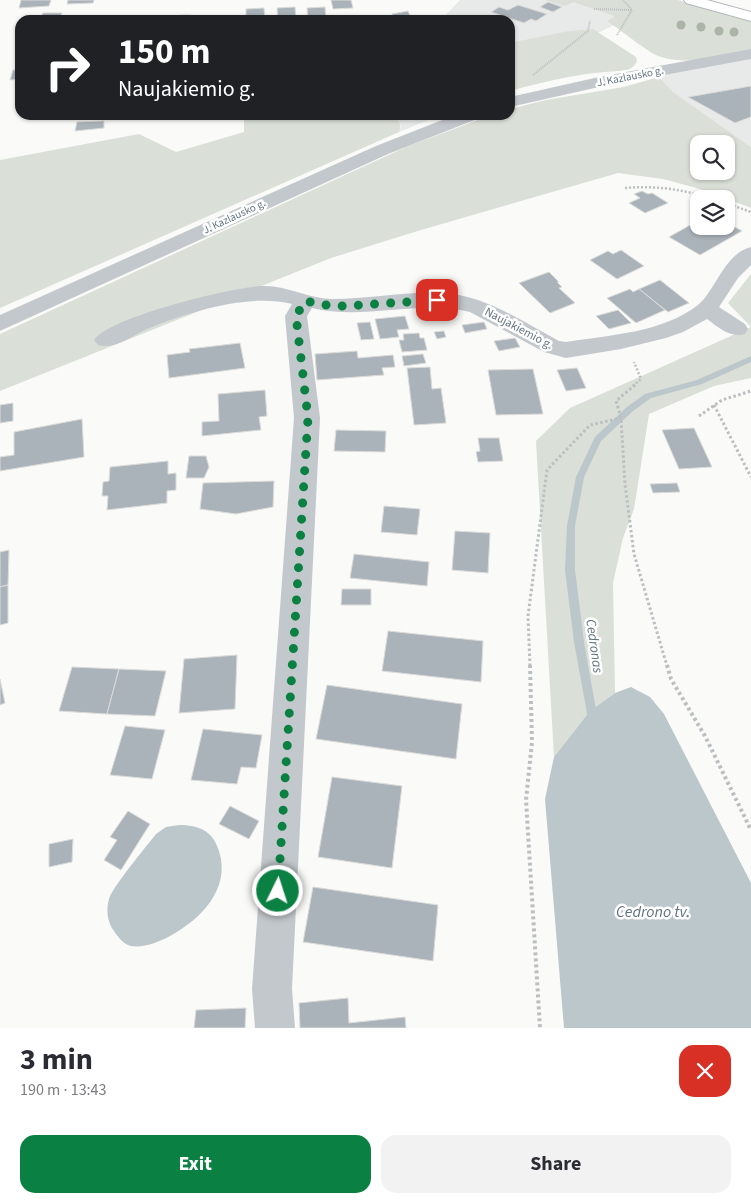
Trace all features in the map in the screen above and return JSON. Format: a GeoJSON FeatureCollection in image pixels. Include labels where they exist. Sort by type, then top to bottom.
{"type":"FeatureCollection","features":[{"type":"Feature","properties":{"kind":"highway"},"geometry":{"type":"LineString","coordinates":[[692,0],[751,17]]}},
{"type":"Feature","properties":{"kind":"street","name":"J. Kazlausko g."},"geometry":{"type":"LineString","coordinates":[[515,101],[599,82],[751,54]]}},
{"type":"Feature","properties":{"kind":"street","name":"J. Kazlausko g."},"geometry":{"type":"LineString","coordinates":[[0,324],[382,150],[458,120]]}},
{"type":"Feature","properties":{"kind":"street"},"geometry":{"type":"LineString","coordinates":[[737,329],[707,309],[730,274],[751,254]]}},
{"type":"Feature","properties":{"kind":"street","name":"Naujakiemio g."},"geometry":{"type":"LineString","coordinates":[[106,340],[139,324],[187,308],[242,295],[263,293],[281,294],[331,306],[437,300],[458,302],[478,307],[552,347],[566,350],[663,331],[694,318],[707,309]]}},
{"type":"Feature","properties":{"kind":"street"},"geometry":{"type":"LineString","coordinates":[[275,1028],[272,989],[308,418],[296,316],[305,301]]}},
{"type":"Feature","properties":{"kind":"path"},"geometry":{"type":"LineString","coordinates":[[622,0],[632,10]]}},
{"type":"Feature","properties":{"kind":"path"},"geometry":{"type":"LineString","coordinates":[[594,9],[632,10]]}},
{"type":"Feature","properties":{"kind":"path"},"geometry":{"type":"LineString","coordinates":[[617,35],[632,10]]}},
{"type":"Feature","properties":{"kind":"path"},"geometry":{"type":"LineString","coordinates":[[533,75],[588,31],[590,21]]}},
{"type":"Feature","properties":{"kind":"path"},"geometry":{"type":"LineString","coordinates":[[625,188],[641,186],[666,188],[690,194]]}},
{"type":"Feature","properties":{"kind":"path"},"geometry":{"type":"LineString","coordinates":[[735,206],[751,212]]}},
{"type":"Feature","properties":{"kind":"path"},"geometry":{"type":"LineString","coordinates":[[624,340],[641,379],[616,401],[621,418],[625,484],[634,554],[670,679],[704,736],[751,830]]}},
{"type":"Feature","properties":{"kind":"path"},"geometry":{"type":"LineString","coordinates":[[699,416],[722,400],[751,391]]}},
{"type":"Feature","properties":{"kind":"path"},"geometry":{"type":"LineString","coordinates":[[714,405],[751,477]]}},
{"type":"Feature","properties":{"kind":"path"},"geometry":{"type":"LineString","coordinates":[[540,1028],[526,800],[532,742],[529,607],[548,470],[590,425],[621,418]]}},
{"type":"Feature","properties":{"kind":"shaded area"},"geometry":{"type":"Polygon","coordinates":[[[460,0],[629,0],[614,25],[600,32],[515,60],[515,15],[446,15],[460,0]]]}},
{"type":"Feature","properties":{"kind":"shaded area"},"geometry":{"type":"Polygon","coordinates":[[[545,0],[678,0],[751,22],[751,50],[701,59],[675,60],[663,58],[652,53],[607,21],[615,16],[573,2],[565,6],[545,0]]]}},
{"type":"Feature","properties":{"kind":"shaded area"},"geometry":{"type":"Polygon","coordinates":[[[593,29],[636,57],[637,61],[629,69],[564,78],[515,90],[515,42],[569,31],[593,29]]]}},
{"type":"Feature","properties":{"kind":"shaded area"},"geometry":{"type":"Polygon","coordinates":[[[751,59],[751,147],[673,92],[657,75],[751,59]]]}},
{"type":"Feature","properties":{"kind":"shaded area"},"geometry":{"type":"Polygon","coordinates":[[[659,77],[673,92],[734,135],[690,135],[690,180],[735,180],[735,136],[751,147],[751,208],[735,202],[735,190],[704,190],[663,179],[618,173],[331,258],[0,391],[0,334],[406,147],[478,120],[515,120],[515,108],[546,100],[624,87],[659,77]]]}},
{"type":"Feature","properties":{"kind":"shaded area"},"geometry":{"type":"Polygon","coordinates":[[[244,120],[398,120],[400,124],[399,132],[0,308],[0,160],[139,134],[176,152],[244,132],[244,120]]]}},
{"type":"Feature","properties":{"kind":"shaded area"},"geometry":{"type":"Polygon","coordinates":[[[396,120],[429,120],[399,132],[401,126],[396,120]]]}},
{"type":"Feature","properties":{"kind":"shaded area"},"geometry":{"type":"Polygon","coordinates":[[[751,274],[751,327],[728,303],[751,274]]]}},
{"type":"Feature","properties":{"kind":"shaded area"},"geometry":{"type":"Polygon","coordinates":[[[751,327],[751,378],[714,386],[649,414],[634,509],[623,538],[613,583],[615,693],[590,711],[554,757],[536,441],[570,408],[751,327]]]}},
{"type":"Feature","properties":{"kind":"water","name":"Cedrono tv."},"geometry":{"type":"Polygon","coordinates":[[[631,687],[650,697],[664,714],[751,883],[751,1028],[564,1028],[545,799],[554,757],[590,711],[615,693],[631,687]]]}},
{"type":"Feature","properties":{"kind":"water"},"geometry":{"type":"Polygon","coordinates":[[[179,825],[199,828],[213,838],[219,851],[222,865],[221,878],[217,890],[202,912],[181,929],[151,944],[141,946],[128,945],[119,938],[110,924],[107,911],[109,899],[123,876],[156,834],[166,827],[179,825]]]}},
{"type":"Feature","properties":{"kind":"building"},"geometry":{"type":"Polygon","coordinates":[[[21,0],[51,0],[49,6],[19,8],[21,0]]]}},
{"type":"Feature","properties":{"kind":"building"},"geometry":{"type":"Polygon","coordinates":[[[68,0],[94,0],[93,3],[67,4],[68,0]]]}},
{"type":"Feature","properties":{"kind":"building"},"geometry":{"type":"Polygon","coordinates":[[[331,0],[351,0],[353,8],[333,9],[331,0]]]}},
{"type":"Feature","properties":{"kind":"building"},"geometry":{"type":"Polygon","coordinates":[[[548,2],[562,7],[553,12],[540,7],[548,2]]]}},
{"type":"Feature","properties":{"kind":"building"},"geometry":{"type":"Polygon","coordinates":[[[518,5],[547,14],[536,21],[531,19],[524,23],[515,20],[515,15],[500,15],[491,12],[499,7],[508,10],[518,5]]]}},
{"type":"Feature","properties":{"kind":"building"},"geometry":{"type":"Polygon","coordinates":[[[295,7],[296,15],[278,15],[277,8],[295,7]]]}},
{"type":"Feature","properties":{"kind":"building"},"geometry":{"type":"Polygon","coordinates":[[[325,7],[326,15],[308,15],[307,8],[325,7]]]}},
{"type":"Feature","properties":{"kind":"building"},"geometry":{"type":"Polygon","coordinates":[[[264,8],[265,15],[246,15],[246,9],[264,8]]]}},
{"type":"Feature","properties":{"kind":"building"},"geometry":{"type":"Polygon","coordinates":[[[408,11],[410,15],[392,15],[408,11]]]}},
{"type":"Feature","properties":{"kind":"building"},"geometry":{"type":"Polygon","coordinates":[[[43,13],[62,13],[61,15],[42,15],[43,13]]]}},
{"type":"Feature","properties":{"kind":"building"},"geometry":{"type":"Polygon","coordinates":[[[13,70],[15,70],[15,80],[10,80],[13,70]]]}},
{"type":"Feature","properties":{"kind":"building"},"geometry":{"type":"Polygon","coordinates":[[[751,86],[751,117],[735,123],[688,97],[751,86]]]}},
{"type":"Feature","properties":{"kind":"building"},"geometry":{"type":"Polygon","coordinates":[[[104,121],[104,128],[75,131],[77,122],[104,121]]]}},
{"type":"Feature","properties":{"kind":"building"},"geometry":{"type":"Polygon","coordinates":[[[642,191],[648,194],[652,193],[668,203],[645,213],[629,203],[640,198],[634,194],[642,191]]]}},
{"type":"Feature","properties":{"kind":"building"},"geometry":{"type":"Polygon","coordinates":[[[690,225],[690,235],[735,235],[700,255],[669,237],[690,225]]]}},
{"type":"Feature","properties":{"kind":"building"},"geometry":{"type":"Polygon","coordinates":[[[735,227],[742,231],[735,235],[735,227]]]}},
{"type":"Feature","properties":{"kind":"building"},"geometry":{"type":"Polygon","coordinates":[[[621,250],[644,266],[617,279],[590,260],[608,251],[613,254],[621,250]]]}},
{"type":"Feature","properties":{"kind":"building"},"geometry":{"type":"Polygon","coordinates":[[[549,272],[559,282],[557,282],[562,287],[559,288],[575,303],[550,313],[519,283],[549,272]]]}},
{"type":"Feature","properties":{"kind":"building"},"geometry":{"type":"Polygon","coordinates":[[[660,280],[689,303],[668,312],[639,289],[660,280]]]}},
{"type":"Feature","properties":{"kind":"building"},"geometry":{"type":"Polygon","coordinates":[[[630,289],[633,292],[639,289],[665,310],[636,323],[607,298],[630,289]]]}},
{"type":"Feature","properties":{"kind":"building"},"geometry":{"type":"Polygon","coordinates":[[[618,310],[631,323],[609,329],[596,316],[618,310]]]}},
{"type":"Feature","properties":{"kind":"building"},"geometry":{"type":"Polygon","coordinates":[[[405,316],[409,329],[397,330],[399,337],[380,339],[375,319],[405,316]]]}},
{"type":"Feature","properties":{"kind":"building"},"geometry":{"type":"Polygon","coordinates":[[[370,322],[374,339],[361,340],[357,323],[370,322]]]}},
{"type":"Feature","properties":{"kind":"building"},"geometry":{"type":"Polygon","coordinates":[[[484,322],[487,329],[465,333],[462,325],[484,322]]]}},
{"type":"Feature","properties":{"kind":"building"},"geometry":{"type":"Polygon","coordinates":[[[444,331],[446,337],[437,339],[434,332],[444,331]]]}},
{"type":"Feature","properties":{"kind":"building"},"geometry":{"type":"Polygon","coordinates":[[[419,333],[420,338],[424,338],[427,350],[402,352],[399,340],[404,340],[403,334],[419,333]]]}},
{"type":"Feature","properties":{"kind":"building"},"geometry":{"type":"Polygon","coordinates":[[[515,338],[520,347],[499,351],[494,341],[515,338]]]}},
{"type":"Feature","properties":{"kind":"building"},"geometry":{"type":"Polygon","coordinates":[[[240,343],[245,368],[169,378],[167,355],[190,352],[189,349],[240,343]]]}},
{"type":"Feature","properties":{"kind":"building"},"geometry":{"type":"Polygon","coordinates":[[[357,351],[358,358],[393,355],[395,367],[382,368],[384,375],[317,380],[315,354],[357,351]]]}},
{"type":"Feature","properties":{"kind":"building"},"geometry":{"type":"Polygon","coordinates":[[[423,354],[426,363],[404,366],[402,356],[423,354]]]}},
{"type":"Feature","properties":{"kind":"building"},"geometry":{"type":"Polygon","coordinates":[[[430,367],[432,389],[441,388],[446,423],[414,425],[407,368],[430,367]]]}},
{"type":"Feature","properties":{"kind":"building"},"geometry":{"type":"Polygon","coordinates":[[[577,368],[586,388],[566,391],[557,370],[577,368]]]}},
{"type":"Feature","properties":{"kind":"building"},"geometry":{"type":"Polygon","coordinates":[[[533,369],[543,414],[496,415],[488,370],[533,369]]]}},
{"type":"Feature","properties":{"kind":"building"},"geometry":{"type":"Polygon","coordinates":[[[265,390],[267,416],[259,417],[261,430],[202,436],[202,422],[219,421],[218,394],[265,390]]]}},
{"type":"Feature","properties":{"kind":"building"},"geometry":{"type":"Polygon","coordinates":[[[13,403],[13,421],[0,423],[0,405],[13,403]]]}},
{"type":"Feature","properties":{"kind":"building"},"geometry":{"type":"Polygon","coordinates":[[[82,419],[84,457],[0,471],[0,457],[14,455],[14,432],[82,419]]]}},
{"type":"Feature","properties":{"kind":"building"},"geometry":{"type":"Polygon","coordinates":[[[694,428],[712,467],[679,469],[662,430],[694,428]]]}},
{"type":"Feature","properties":{"kind":"building"},"geometry":{"type":"Polygon","coordinates":[[[336,430],[386,431],[385,452],[334,451],[336,430]]]}},
{"type":"Feature","properties":{"kind":"building"},"geometry":{"type":"Polygon","coordinates":[[[478,438],[499,438],[503,461],[478,462],[476,452],[480,451],[478,438]]]}},
{"type":"Feature","properties":{"kind":"building"},"geometry":{"type":"Polygon","coordinates":[[[189,456],[206,456],[209,467],[204,478],[186,478],[189,456]]]}},
{"type":"Feature","properties":{"kind":"building"},"geometry":{"type":"Polygon","coordinates":[[[168,461],[168,474],[176,473],[176,490],[167,491],[167,503],[107,510],[108,496],[102,496],[103,482],[109,481],[110,467],[168,461]]]}},
{"type":"Feature","properties":{"kind":"building"},"geometry":{"type":"Polygon","coordinates":[[[274,481],[273,507],[236,514],[200,509],[203,483],[274,481]]]}},
{"type":"Feature","properties":{"kind":"building"},"geometry":{"type":"Polygon","coordinates":[[[677,483],[680,492],[653,493],[650,484],[677,483]]]}},
{"type":"Feature","properties":{"kind":"building"},"geometry":{"type":"Polygon","coordinates":[[[384,506],[420,509],[417,535],[381,532],[384,506]]]}},
{"type":"Feature","properties":{"kind":"building"},"geometry":{"type":"Polygon","coordinates":[[[455,531],[490,533],[488,573],[452,570],[455,531]]]}},
{"type":"Feature","properties":{"kind":"building"},"geometry":{"type":"Polygon","coordinates":[[[9,550],[8,585],[0,587],[0,552],[9,550]]]}},
{"type":"Feature","properties":{"kind":"building"},"geometry":{"type":"Polygon","coordinates":[[[354,554],[429,562],[427,586],[350,578],[354,554]]]}},
{"type":"Feature","properties":{"kind":"building"},"geometry":{"type":"Polygon","coordinates":[[[8,585],[8,623],[0,625],[0,587],[8,585]]]}},
{"type":"Feature","properties":{"kind":"building"},"geometry":{"type":"Polygon","coordinates":[[[342,589],[371,589],[371,605],[341,605],[342,589]]]}},
{"type":"Feature","properties":{"kind":"building"},"geometry":{"type":"Polygon","coordinates":[[[388,631],[483,641],[481,682],[382,671],[388,631]]]}},
{"type":"Feature","properties":{"kind":"building"},"geometry":{"type":"Polygon","coordinates":[[[237,655],[235,709],[179,713],[184,659],[237,655]]]}},
{"type":"Feature","properties":{"kind":"building"},"geometry":{"type":"Polygon","coordinates":[[[72,667],[119,669],[107,714],[59,711],[72,667]]]}},
{"type":"Feature","properties":{"kind":"building"},"geometry":{"type":"Polygon","coordinates":[[[119,669],[166,671],[155,716],[107,714],[119,669]]]}},
{"type":"Feature","properties":{"kind":"building"},"geometry":{"type":"Polygon","coordinates":[[[0,679],[5,703],[0,705],[0,679]]]}},
{"type":"Feature","properties":{"kind":"building"},"geometry":{"type":"Polygon","coordinates":[[[327,685],[462,704],[456,759],[316,739],[327,685]]]}},
{"type":"Feature","properties":{"kind":"building"},"geometry":{"type":"Polygon","coordinates":[[[125,726],[165,730],[152,779],[110,775],[125,726]]]}},
{"type":"Feature","properties":{"kind":"building"},"geometry":{"type":"Polygon","coordinates":[[[203,729],[262,735],[256,768],[241,767],[237,784],[191,780],[203,729]]]}},
{"type":"Feature","properties":{"kind":"building"},"geometry":{"type":"Polygon","coordinates":[[[332,777],[402,786],[392,868],[318,857],[332,777]]]}},
{"type":"Feature","properties":{"kind":"building"},"geometry":{"type":"Polygon","coordinates":[[[230,806],[259,821],[249,839],[219,824],[230,806]]]}},
{"type":"Feature","properties":{"kind":"building"},"geometry":{"type":"Polygon","coordinates":[[[128,811],[150,824],[121,870],[104,860],[117,840],[110,837],[128,811]]]}},
{"type":"Feature","properties":{"kind":"building"},"geometry":{"type":"Polygon","coordinates":[[[73,839],[72,862],[49,867],[49,844],[73,839]]]}},
{"type":"Feature","properties":{"kind":"building"},"geometry":{"type":"Polygon","coordinates":[[[313,887],[438,905],[433,961],[303,942],[313,887]]]}},
{"type":"Feature","properties":{"kind":"building"},"geometry":{"type":"Polygon","coordinates":[[[348,998],[349,1023],[405,1017],[406,1028],[300,1028],[299,1003],[348,998]]]}},
{"type":"Feature","properties":{"kind":"building"},"geometry":{"type":"Polygon","coordinates":[[[246,1008],[245,1028],[194,1028],[196,1010],[246,1008]]]}},
{"type":"Feature","properties":{"kind":"waterway","name":"Cedronas"},"geometry":{"type":"LineString","coordinates":[[593,721],[579,642],[570,570],[571,526],[580,477],[598,439],[630,409],[648,396],[699,382],[751,359]]}},
{"type":"Feature","properties":{"kind":"route"},"geometry":{"type":"LineString","coordinates":[[278,891],[308,418],[296,316],[305,301],[331,306],[359,306],[437,300]]}}]}
